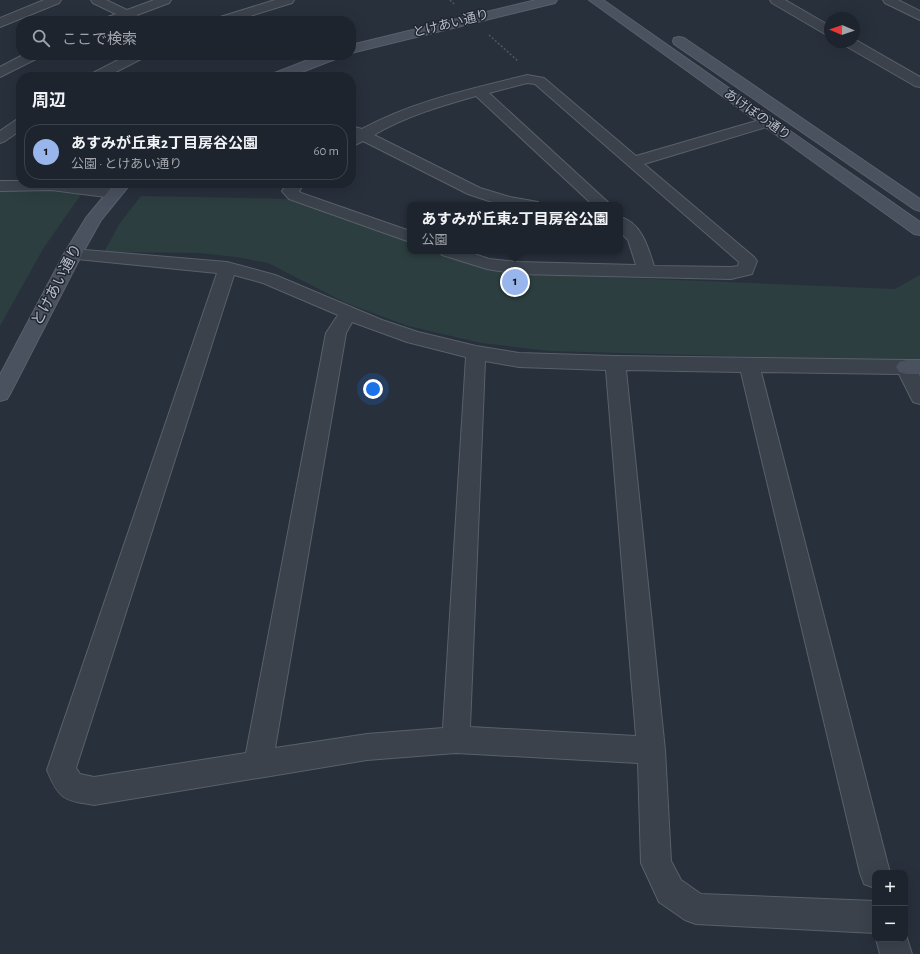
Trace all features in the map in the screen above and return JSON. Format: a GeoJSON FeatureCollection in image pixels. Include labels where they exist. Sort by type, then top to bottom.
{"type":"FeatureCollection","features":[{"type":"Feature","properties":{"kind":"street"},"geometry":{"type":"LineString","coordinates":[[17,16],[55,0]]}},
{"type":"Feature","properties":{"kind":"street"},"geometry":{"type":"LineString","coordinates":[[97,0],[129,16]]}},
{"type":"Feature","properties":{"kind":"street"},"geometry":{"type":"LineString","coordinates":[[120,16],[165,0]]}},
{"type":"Feature","properties":{"kind":"street"},"geometry":{"type":"LineString","coordinates":[[237,16],[288,0]]}},
{"type":"Feature","properties":{"kind":"street","name":"とけあい通り"},"geometry":{"type":"LineString","coordinates":[[356,48],[472,18],[551,0]]}},
{"type":"Feature","properties":{"kind":"street","name":"あけぼの通り"},"geometry":{"type":"LineString","coordinates":[[595,0],[920,230]]}},
{"type":"Feature","properties":{"kind":"street"},"geometry":{"type":"LineString","coordinates":[[776,0],[824,28]]}},
{"type":"Feature","properties":{"kind":"street"},"geometry":{"type":"LineString","coordinates":[[889,0],[920,16]]}},
{"type":"Feature","properties":{"kind":"street"},"geometry":{"type":"LineString","coordinates":[[0,23],[16,16]]}},
{"type":"Feature","properties":{"kind":"street","name":"あけぼの通り"},"geometry":{"type":"LineString","coordinates":[[665,31],[920,206]]}},
{"type":"Feature","properties":{"kind":"street"},"geometry":{"type":"LineString","coordinates":[[859,48],[920,83]]}},
{"type":"Feature","properties":{"kind":"street"},"geometry":{"type":"LineString","coordinates":[[0,73],[24,60]]}},
{"type":"Feature","properties":{"kind":"street"},"geometry":{"type":"LineString","coordinates":[[106,72],[128,60]]}},
{"type":"Feature","properties":{"kind":"street"},"geometry":{"type":"LineString","coordinates":[[290,72],[320,60]]}},
{"type":"Feature","properties":{"kind":"street"},"geometry":{"type":"LineString","coordinates":[[356,136],[423,107],[527,79],[539,81],[748,261],[746,270],[731,273],[647,272],[518,268],[487,264],[457,254]]}},
{"type":"Feature","properties":{"kind":"street"},"geometry":{"type":"LineString","coordinates":[[479,91],[599,202]]}},
{"type":"Feature","properties":{"kind":"street"},"geometry":{"type":"LineString","coordinates":[[633,162],[768,122]]}},
{"type":"Feature","properties":{"kind":"street"},"geometry":{"type":"LineString","coordinates":[[0,138],[16,127]]}},
{"type":"Feature","properties":{"kind":"street"},"geometry":{"type":"LineString","coordinates":[[356,136],[474,191],[508,202]]}},
{"type":"Feature","properties":{"kind":"street"},"geometry":{"type":"LineString","coordinates":[[0,186],[16,186]]}},
{"type":"Feature","properties":{"kind":"street","name":"とけあい通り"},"geometry":{"type":"LineString","coordinates":[[0,394],[6,369],[94,218],[118,188]]}},
{"type":"Feature","properties":{"kind":"street"},"geometry":{"type":"LineString","coordinates":[[293,188],[290,191],[295,196],[407,236]]}},
{"type":"Feature","properties":{"kind":"street"},"geometry":{"type":"LineString","coordinates":[[623,225],[636,238],[647,272]]}},
{"type":"Feature","properties":{"kind":"street"},"geometry":{"type":"LineString","coordinates":[[73,254],[227,268],[269,279],[375,324],[414,338],[476,353],[520,360],[750,366],[913,367],[920,397]]}},
{"type":"Feature","properties":{"kind":"street"},"geometry":{"type":"LineString","coordinates":[[227,268],[62,770],[72,787],[94,791],[367,747],[456,740],[651,750]]}},
{"type":"Feature","properties":{"kind":"street"},"geometry":{"type":"LineString","coordinates":[[258,765],[336,333],[349,312]]}},
{"type":"Feature","properties":{"kind":"street"},"geometry":{"type":"LineString","coordinates":[[456,740],[476,353]]}},
{"type":"Feature","properties":{"kind":"street"},"geometry":{"type":"LineString","coordinates":[[616,363],[651,750],[656,862],[670,891],[696,909],[872,917]]}},
{"type":"Feature","properties":{"kind":"street"},"geometry":{"type":"LineString","coordinates":[[750,366],[874,870]]}},
{"type":"Feature","properties":{"kind":"street"},"geometry":{"type":"LineString","coordinates":[[893,942],[896,954]]}},
{"type":"Feature","properties":{"kind":"path"},"geometry":{"type":"LineString","coordinates":[[450,0],[472,18],[539,81]]}},
{"type":"Feature","properties":{"kind":"shaded area"},"geometry":{"type":"Polygon","coordinates":[[[47,190],[82,193],[43,249],[0,326],[0,191],[47,190]]]}},
{"type":"Feature","properties":{"kind":"shaded area"},"geometry":{"type":"Polygon","coordinates":[[[141,196],[288,199],[407,240],[407,254],[447,254],[481,266],[533,274],[895,289],[920,275],[920,360],[902,361],[550,351],[481,343],[408,326],[346,303],[268,263],[236,257],[200,253],[104,252],[120,223],[141,196]]]}},
{"type":"Feature","properties":{"kind":"place","name":"あすみが丘東2丁目房谷公園"},"geometry":{"type":"Point","coordinates":[515,282]}}]}
